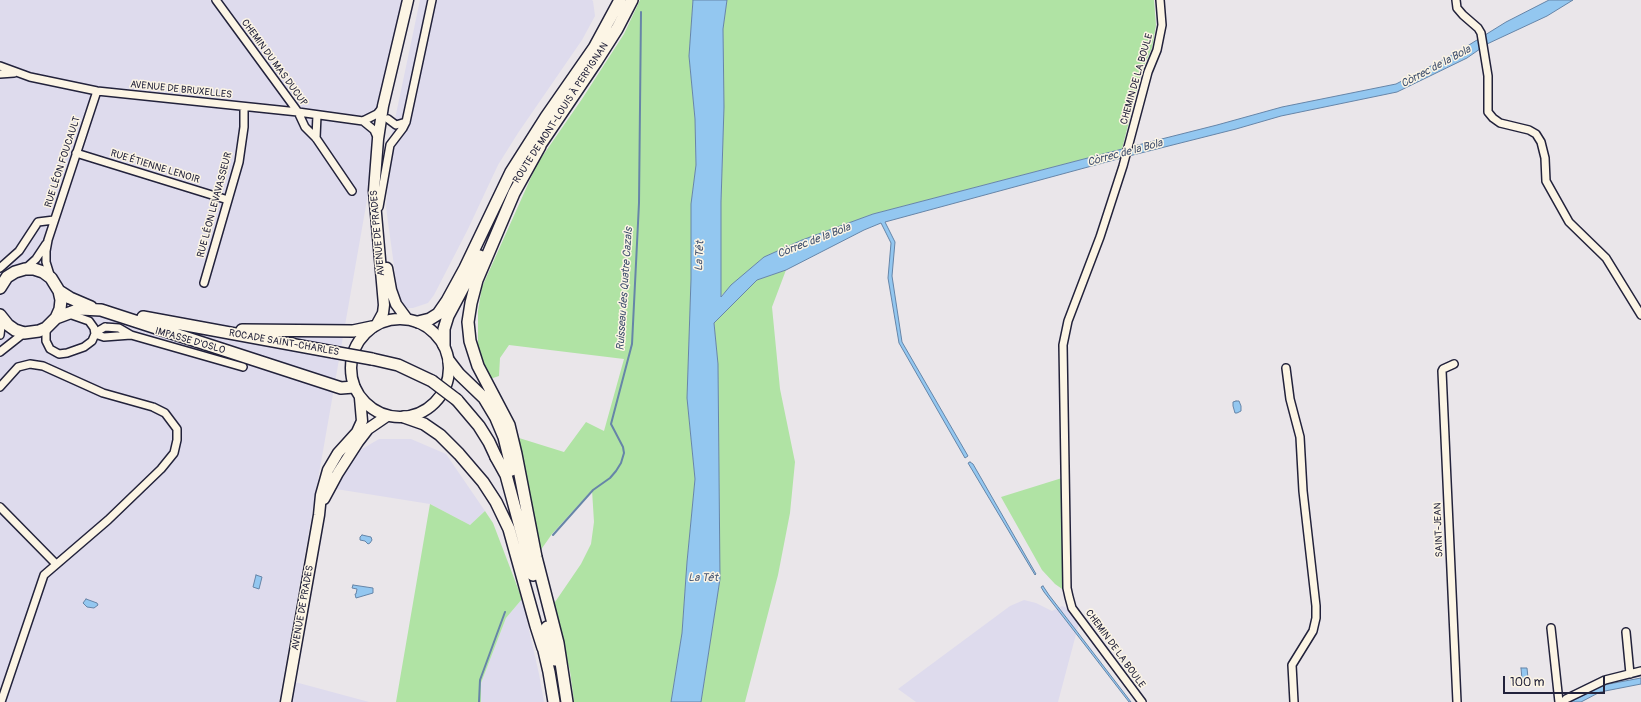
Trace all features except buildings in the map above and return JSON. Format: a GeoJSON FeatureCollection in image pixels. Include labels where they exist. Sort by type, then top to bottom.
{"type":"FeatureCollection","features":[{"type":"Feature","properties":{"kind":"main road","name":"AVENUE DE PRADES"},"geometry":{"type":"LineString","coordinates":[[374,326],[382,313],[384,305],[374,191],[378,139],[408,0]]}},
{"type":"Feature","properties":{"kind":"main road","name":"AVENUE DE PRADES"},"geometry":{"type":"LineString","coordinates":[[413,0],[388,118],[383,152],[379,207],[391,290],[396,304],[413,320]]}},
{"type":"Feature","properties":{"kind":"main road","name":"ROUTE DE MONT-LOUIS À PERPIGNAN"},"geometry":{"type":"LineString","coordinates":[[468,270],[511,172],[546,117],[594,48],[620,0]]}},
{"type":"Feature","properties":{"kind":"main road","name":"ROUTE DE MONT-LOUIS À PERPIGNAN"},"geometry":{"type":"LineString","coordinates":[[468,270],[523,168],[540,146],[596,62],[617,29],[632,0]]}},
{"type":"Feature","properties":{"kind":"main road"},"geometry":{"type":"LineString","coordinates":[[540,146],[514,193],[477,280],[468,322],[470,341],[478,366],[508,425],[516,454],[536,557],[558,643],[567,702]]}},
{"type":"Feature","properties":{"kind":"main road"},"geometry":{"type":"LineString","coordinates":[[0,288],[4,279],[15,272],[25,269],[39,271],[51,278],[59,291],[61,300],[60,309],[56,318],[46,328],[32,333],[24,333],[15,330],[8,325],[1,316]]}},
{"type":"Feature","properties":{"kind":"main road"},"geometry":{"type":"LineString","coordinates":[[197,327],[289,331],[353,331],[374,326],[392,319],[430,319],[438,314],[468,270]]}},
{"type":"Feature","properties":{"kind":"main road"},"geometry":{"type":"LineString","coordinates":[[468,270],[448,316],[444,329],[444,345],[449,361],[458,374],[484,398],[504,437],[522,519],[565,686]]}},
{"type":"Feature","properties":{"kind":"main road","name":"ROCADE SAINT-CHARLES"},"geometry":{"type":"LineString","coordinates":[[59,291],[81,304],[101,310],[398,365],[432,381],[457,400],[479,426],[496,457]]}},
{"type":"Feature","properties":{"kind":"main road","name":"ROCADE SAINT-CHARLES"},"geometry":{"type":"LineString","coordinates":[[56,318],[80,309],[101,310]]}},
{"type":"Feature","properties":{"kind":"main road"},"geometry":{"type":"LineString","coordinates":[[101,310],[341,388],[354,387]]}},
{"type":"Feature","properties":{"kind":"main road"},"geometry":{"type":"LineString","coordinates":[[413,320],[433,332],[444,345]]}},
{"type":"Feature","properties":{"kind":"main road"},"geometry":{"type":"LineString","coordinates":[[374,326],[363,335],[354,350],[351,378],[360,398],[367,406],[387,416],[413,416],[427,410],[439,399],[447,385],[449,377],[449,361]]}},
{"type":"Feature","properties":{"kind":"main road","name":"AVENUE DE PRADES"},"geometry":{"type":"LineString","coordinates":[[286,702],[319,515],[321,496],[328,470],[338,454],[357,432],[362,421],[360,398]]}},
{"type":"Feature","properties":{"kind":"main road","name":"AVENUE DE PRADES"},"geometry":{"type":"LineString","coordinates":[[319,515],[326,496],[358,442],[368,429],[387,416]]}},
{"type":"Feature","properties":{"kind":"main road"},"geometry":{"type":"LineString","coordinates":[[404,417],[424,424],[440,435],[483,482],[496,502],[509,529],[543,648]]}},
{"type":"Feature","properties":{"kind":"main road"},"geometry":{"type":"LineString","coordinates":[[496,457],[549,672],[554,702]]}},
{"type":"Feature","properties":{"kind":"main road"},"geometry":{"type":"LineString","coordinates":[[496,457],[506,475],[545,618],[564,702]]}},
{"type":"Feature","properties":{"kind":"street","name":"CHEMIN DU MAS DUCUP"},"geometry":{"type":"LineString","coordinates":[[216,0],[298,112],[305,127],[316,138],[352,191]]}},
{"type":"Feature","properties":{"kind":"street"},"geometry":{"type":"LineString","coordinates":[[379,207],[390,145],[406,122],[432,0]]}},
{"type":"Feature","properties":{"kind":"street","name":"CHEMIN DE LA BOULE"},"geometry":{"type":"LineString","coordinates":[[1142,702],[1072,608],[1068,588],[1063,345],[1068,321],[1100,237],[1123,166],[1148,72],[1157,50],[1162,25],[1160,0]]}},
{"type":"Feature","properties":{"kind":"street"},"geometry":{"type":"LineString","coordinates":[[1456,0],[1457,8],[1482,33],[1483,49],[1488,76],[1488,112],[1500,123],[1529,130],[1536,134],[1541,142],[1545,158],[1546,181],[1569,222],[1606,258],[1641,314]]}},
{"type":"Feature","properties":{"kind":"street","name":"AVENUE DE BRUXELLES"},"geometry":{"type":"LineString","coordinates":[[0,66],[17,73],[97,91],[298,112],[362,121]]}},
{"type":"Feature","properties":{"kind":"street"},"geometry":{"type":"LineString","coordinates":[[0,74],[17,73]]}},
{"type":"Feature","properties":{"kind":"street","name":"RUE LÉON FOUCAULT"},"geometry":{"type":"LineString","coordinates":[[51,278],[46,262],[48,240],[97,91]]}},
{"type":"Feature","properties":{"kind":"street"},"geometry":{"type":"LineString","coordinates":[[378,139],[374,130],[362,121],[377,114],[384,106]]}},
{"type":"Feature","properties":{"kind":"street","name":"RUE LÉON LEVAVASSEUR"},"geometry":{"type":"LineString","coordinates":[[204,283],[239,162],[244,127],[244,107]]}},
{"type":"Feature","properties":{"kind":"street"},"geometry":{"type":"LineString","coordinates":[[316,138],[317,115]]}},
{"type":"Feature","properties":{"kind":"street"},"geometry":{"type":"LineString","coordinates":[[388,118],[396,125],[406,122]]}},
{"type":"Feature","properties":{"kind":"street","name":"RUE ÉTIENNE LENOIR"},"geometry":{"type":"LineString","coordinates":[[76,153],[228,200]]}},
{"type":"Feature","properties":{"kind":"street"},"geometry":{"type":"LineString","coordinates":[[0,268],[19,251],[38,222],[54,220]]}},
{"type":"Feature","properties":{"kind":"street","name":"RUE LÉON FOUCAULT"},"geometry":{"type":"LineString","coordinates":[[25,269],[36,259],[48,240]]}},
{"type":"Feature","properties":{"kind":"street"},"geometry":{"type":"LineString","coordinates":[[46,328],[46,341],[50,349],[59,354],[84,347],[92,341],[95,334],[94,328],[89,321],[67,313]]}},
{"type":"Feature","properties":{"kind":"street"},"geometry":{"type":"LineString","coordinates":[[0,335],[1,316]]}},
{"type":"Feature","properties":{"kind":"street"},"geometry":{"type":"LineString","coordinates":[[0,352],[24,333]]}},
{"type":"Feature","properties":{"kind":"street","name":"IMPASSE D'OSLO"},"geometry":{"type":"LineString","coordinates":[[95,334],[104,337],[131,334],[243,367]]}},
{"type":"Feature","properties":{"kind":"street"},"geometry":{"type":"LineString","coordinates":[[0,388],[18,367],[30,364],[42,366],[103,393],[153,407],[169,417],[177,429],[177,440],[174,453],[161,468],[108,520],[73,552],[44,575],[1,702]]}},
{"type":"Feature","properties":{"kind":"street","name":"SAINT-JEAN"},"geometry":{"type":"LineString","coordinates":[[1454,364],[1443,369],[1442,371],[1457,702]]}},
{"type":"Feature","properties":{"kind":"street"},"geometry":{"type":"LineString","coordinates":[[1286,368],[1290,399],[1300,437],[1303,491],[1316,606],[1316,618],[1313,631],[1292,665],[1294,702]]}},
{"type":"Feature","properties":{"kind":"street"},"geometry":{"type":"LineString","coordinates":[[0,507],[56,564]]}},
{"type":"Feature","properties":{"kind":"street"},"geometry":{"type":"LineString","coordinates":[[1551,628],[1558,702]]}},
{"type":"Feature","properties":{"kind":"street"},"geometry":{"type":"LineString","coordinates":[[1626,632],[1630,674]]}},
{"type":"Feature","properties":{"kind":"street"},"geometry":{"type":"LineString","coordinates":[[1563,702],[1566,699],[1605,680],[1641,671]]}},
{"type":"Feature","properties":{"kind":"shaded area"},"geometry":{"type":"Polygon","coordinates":[[[0,0],[402,0],[279,702],[0,702],[0,0]]]}},
{"type":"Feature","properties":{"kind":"shaded area"},"geometry":{"type":"Polygon","coordinates":[[[420,0],[592,0],[595,16],[582,40],[518,133],[498,165],[468,229],[434,295],[428,303],[413,308],[407,308],[402,301],[397,288],[386,207],[391,138],[420,0]]]}},
{"type":"Feature","properties":{"kind":"shaded area"},"geometry":{"type":"Polygon","coordinates":[[[379,439],[411,439],[446,454],[485,511],[470,525],[430,504],[336,489],[357,452],[379,439]]]}},
{"type":"Feature","properties":{"kind":"shaded area"},"geometry":{"type":"Polygon","coordinates":[[[522,599],[544,702],[481,702],[481,683],[506,618],[522,599]]]}},
{"type":"Feature","properties":{"kind":"shaded area"},"geometry":{"type":"Polygon","coordinates":[[[1024,600],[1036,603],[1052,611],[1062,606],[1069,609],[1079,623],[1058,702],[916,702],[898,689],[1010,606],[1024,600]]]}},
{"type":"Feature","properties":{"kind":"shaded area"},"geometry":{"type":"Polygon","coordinates":[[[295,682],[369,702],[292,702],[295,682]]]}},
{"type":"Feature","properties":{"kind":"green space"},"geometry":{"type":"Polygon","coordinates":[[[640,0],[693,0],[689,56],[695,119],[696,165],[691,204],[691,279],[687,398],[695,479],[682,633],[671,702],[574,702],[570,671],[553,605],[581,564],[591,544],[594,522],[592,490],[552,534],[540,551],[519,438],[564,452],[586,422],[604,431],[624,359],[509,345],[500,358],[499,376],[490,379],[478,347],[478,311],[482,287],[537,164],[582,99],[624,34],[640,0]]]}},
{"type":"Feature","properties":{"kind":"green space"},"geometry":{"type":"Polygon","coordinates":[[[727,0],[1154,0],[1156,25],[1152,48],[1142,70],[1122,149],[873,214],[802,240],[764,257],[720,297],[724,107],[723,29],[727,0]]]}},
{"type":"Feature","properties":{"kind":"green space"},"geometry":{"type":"Polygon","coordinates":[[[786,270],[772,307],[780,389],[795,462],[790,513],[778,575],[745,702],[701,702],[720,579],[718,364],[714,323],[757,280],[786,270]]]}},
{"type":"Feature","properties":{"kind":"green space"},"geometry":{"type":"Polygon","coordinates":[[[1062,478],[1065,591],[1055,584],[1042,570],[1001,497],[1062,478]]]}},
{"type":"Feature","properties":{"kind":"green space"},"geometry":{"type":"Polygon","coordinates":[[[430,504],[470,525],[485,511],[493,523],[522,599],[506,618],[481,683],[481,702],[396,702],[430,504]]]}},
{"type":"Feature","properties":{"kind":"water","name":"La Têt"},"geometry":{"type":"Polygon","coordinates":[[[693,0],[727,0],[723,29],[724,107],[721,202],[721,297],[731,285],[764,257],[802,240],[873,214],[1282,107],[1396,84],[1456,53],[1506,22],[1549,0],[1573,0],[1547,16],[1487,44],[1467,58],[1397,92],[1281,116],[885,222],[895,242],[892,276],[902,342],[968,456],[965,458],[899,343],[888,278],[891,243],[881,223],[864,230],[786,270],[757,280],[714,323],[718,364],[720,579],[701,702],[671,702],[682,633],[695,479],[687,398],[691,279],[691,204],[696,165],[695,119],[689,56],[693,0]]]}},
{"type":"Feature","properties":{"kind":"water"},"geometry":{"type":"Polygon","coordinates":[[[1239,401],[1241,411],[1235,413],[1233,402],[1239,401]]]}},
{"type":"Feature","properties":{"kind":"water"},"geometry":{"type":"Polygon","coordinates":[[[970,462],[973,464],[1036,574],[1035,575],[968,463],[970,462]]]}},
{"type":"Feature","properties":{"kind":"water"},"geometry":{"type":"Polygon","coordinates":[[[362,535],[371,537],[372,540],[370,543],[368,544],[365,541],[360,540],[362,535]]]}},
{"type":"Feature","properties":{"kind":"water"},"geometry":{"type":"Polygon","coordinates":[[[256,575],[262,577],[259,589],[253,587],[256,575]]]}},
{"type":"Feature","properties":{"kind":"water"},"geometry":{"type":"Polygon","coordinates":[[[353,585],[373,588],[373,593],[356,598],[355,594],[357,589],[352,588],[353,585]]]}},
{"type":"Feature","properties":{"kind":"water"},"geometry":{"type":"Polygon","coordinates":[[[1043,586],[1131,702],[1129,702],[1044,592],[1041,587],[1043,586]]]}},
{"type":"Feature","properties":{"kind":"water"},"geometry":{"type":"Polygon","coordinates":[[[86,599],[97,603],[98,605],[94,608],[87,607],[83,603],[86,599]]]}},
{"type":"Feature","properties":{"kind":"water"},"geometry":{"type":"Polygon","coordinates":[[[1521,668],[1527,668],[1528,678],[1522,679],[1521,668]]]}},
{"type":"Feature","properties":{"kind":"water"},"geometry":{"type":"Polygon","coordinates":[[[1641,678],[1641,684],[1600,692],[1581,702],[1570,702],[1598,686],[1641,678]]]}},
{"type":"Feature","properties":{"kind":"waterway","name":"Ruisseau des Quatre Cazals"},"geometry":{"type":"LineString","coordinates":[[553,535],[593,490],[610,478],[621,463],[624,453],[623,447],[611,424],[632,344],[639,203],[641,12]]}},
{"type":"Feature","properties":{"kind":"waterway","name":"Ruisseau des Quatre Cazals"},"geometry":{"type":"LineString","coordinates":[[479,702],[480,680],[505,612]]}},
{"type":"Feature","properties":{"kind":"water label","name":"Còrrec de la Bola"},"geometry":{"type":"Point","coordinates":[1436,67]}},
{"type":"Feature","properties":{"kind":"water label","name":"Còrrec de la Bola"},"geometry":{"type":"Point","coordinates":[1125,153]}},
{"type":"Feature","properties":{"kind":"water label","name":"Còrrec de la Bola"},"geometry":{"type":"Point","coordinates":[814,241]}}]}
